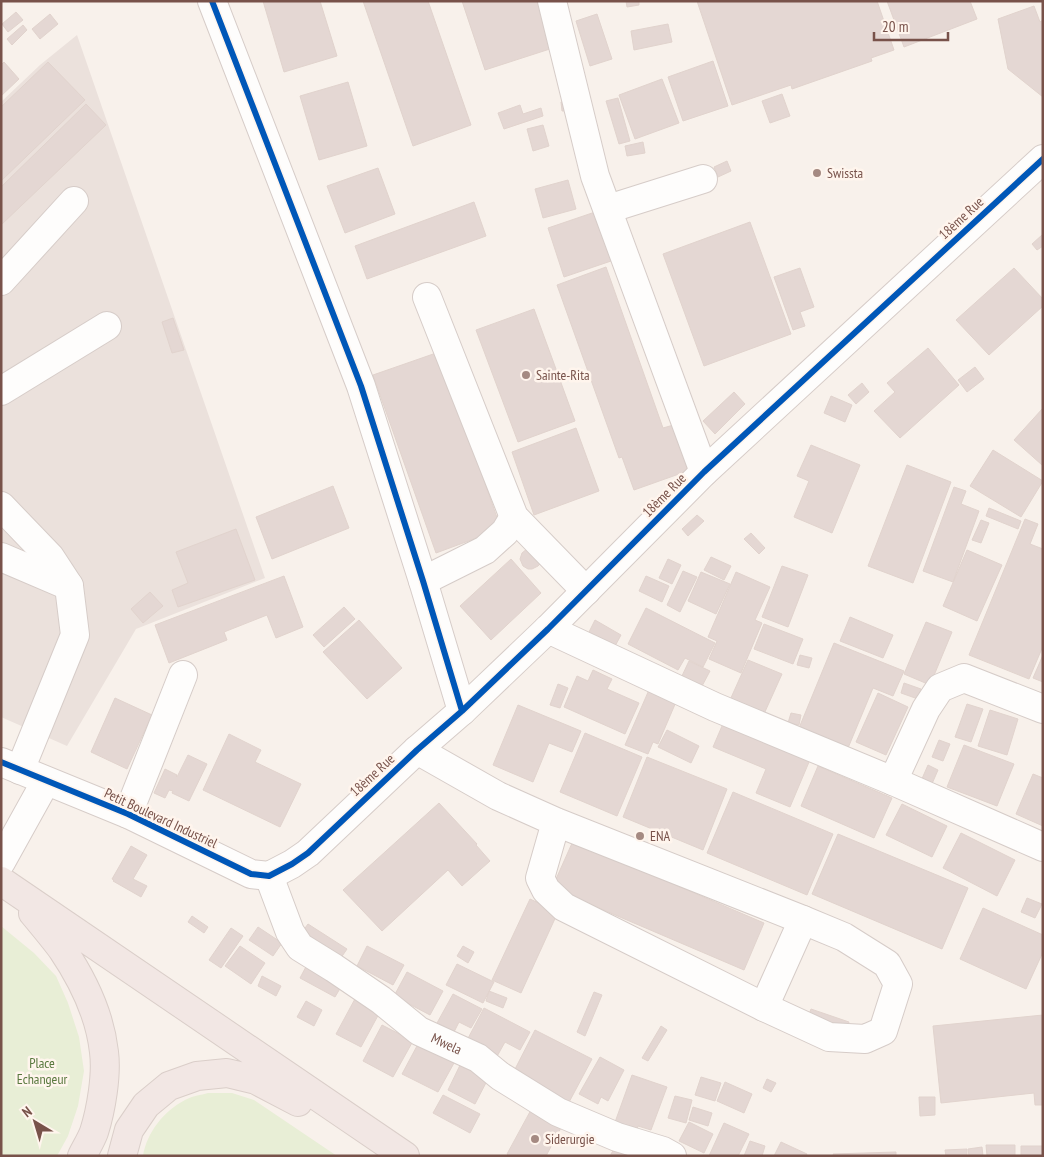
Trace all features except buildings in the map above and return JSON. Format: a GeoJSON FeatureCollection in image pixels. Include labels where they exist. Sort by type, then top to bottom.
{"type":"FeatureCollection","features":[{"type":"Feature","properties":{"kind":"highway"},"geometry":{"type":"LineString","coordinates":[[9,887],[403,1154]]}},
{"type":"Feature","properties":{"kind":"highway"},"geometry":{"type":"LineString","coordinates":[[9,887],[62,949],[88,996],[100,1028],[104,1053],[104,1079],[101,1104],[94,1133],[82,1156]]}},
{"type":"Feature","properties":{"kind":"highway"},"geometry":{"type":"LineString","coordinates":[[122,1156],[130,1130],[146,1105],[169,1086],[197,1076],[227,1073],[256,1080],[403,1154]]}},
{"type":"Feature","properties":{"kind":"street"},"geometry":{"type":"LineString","coordinates":[[212,1],[361,386],[462,711]]}},
{"type":"Feature","properties":{"kind":"street"},"geometry":{"type":"LineString","coordinates":[[552,1],[595,176],[704,472]]}},
{"type":"Feature","properties":{"kind":"street","name":"18ème Rue"},"geometry":{"type":"LineString","coordinates":[[269,876],[308,853],[417,750],[462,711],[548,629],[704,472],[1043,159]]}},
{"type":"Feature","properties":{"kind":"street"},"geometry":{"type":"LineString","coordinates":[[608,209],[703,179]]}},
{"type":"Feature","properties":{"kind":"street"},"geometry":{"type":"LineString","coordinates":[[1,281],[74,201]]}},
{"type":"Feature","properties":{"kind":"street"},"geometry":{"type":"LineString","coordinates":[[427,297],[514,517],[586,591]]}},
{"type":"Feature","properties":{"kind":"street"},"geometry":{"type":"LineString","coordinates":[[1,391],[107,326]]}},
{"type":"Feature","properties":{"kind":"street"},"geometry":{"type":"LineString","coordinates":[[1,506],[50,557],[69,586],[75,635],[11,766]]}},
{"type":"Feature","properties":{"kind":"street"},"geometry":{"type":"LineString","coordinates":[[423,581],[485,550],[505,532],[514,517]]}},
{"type":"Feature","properties":{"kind":"street"},"geometry":{"type":"LineString","coordinates":[[1,558],[69,586]]}},
{"type":"Feature","properties":{"kind":"street"},"geometry":{"type":"LineString","coordinates":[[548,629],[715,707],[893,781],[1043,847]]}},
{"type":"Feature","properties":{"kind":"street"},"geometry":{"type":"LineString","coordinates":[[128,814],[183,675]]}},
{"type":"Feature","properties":{"kind":"street"},"geometry":{"type":"LineString","coordinates":[[893,781],[926,710],[940,688],[964,678],[1043,709]]}},
{"type":"Feature","properties":{"kind":"street"},"geometry":{"type":"LineString","coordinates":[[417,750],[498,796],[556,822],[844,937],[887,964],[898,984],[883,1030],[865,1039],[830,1037],[764,1007],[564,907],[546,890],[540,878],[556,822]]}},
{"type":"Feature","properties":{"kind":"street","name":"Petit Boulevard Industriel"},"geometry":{"type":"LineString","coordinates":[[11,766],[128,814],[251,874],[269,876]]}},
{"type":"Feature","properties":{"kind":"street"},"geometry":{"type":"LineString","coordinates":[[1,862],[46,781]]}},
{"type":"Feature","properties":{"kind":"street","name":"Mwela"},"geometry":{"type":"LineString","coordinates":[[269,876],[290,932],[300,947],[381,1000],[420,1031],[478,1058],[500,1076],[558,1112],[617,1137],[663,1151],[672,1156]]}},
{"type":"Feature","properties":{"kind":"street"},"geometry":{"type":"LineString","coordinates":[[764,1007],[803,920]]}},
{"type":"Feature","properties":{"kind":"shaded area"},"geometry":{"type":"Polygon","coordinates":[[[77,35],[265,578],[136,629],[67,746],[1,717],[1,102],[40,65],[77,35]]]}},
{"type":"Feature","properties":{"kind":"green space","name":"Place Echangeur"},"geometry":{"type":"Polygon","coordinates":[[[1,926],[34,953],[56,976],[68,1003],[79,1037],[84,1071],[78,1106],[68,1136],[57,1156],[1,1156],[1,926]]]}},
{"type":"Feature","properties":{"kind":"green space"},"geometry":{"type":"Polygon","coordinates":[[[208,1093],[232,1093],[254,1100],[337,1156],[143,1156],[148,1139],[158,1123],[170,1110],[185,1100],[208,1093]]]}},
{"type":"Feature","properties":{"kind":"cycle path"},"geometry":{"type":"LineString","coordinates":[[212,1],[361,386],[462,711]]}},
{"type":"Feature","properties":{"kind":"cycle path"},"geometry":{"type":"LineString","coordinates":[[1,762],[128,814],[251,874],[269,876],[292,864],[308,853],[417,750],[462,711],[548,629],[704,472],[1043,159]]}},
{"type":"Feature","properties":{"kind":"place","name":"Swissta"},"geometry":{"type":"Point","coordinates":[817,173]}},
{"type":"Feature","properties":{"kind":"place","name":"Sainte-Rita"},"geometry":{"type":"Point","coordinates":[526,375]}},
{"type":"Feature","properties":{"kind":"place","name":"ENA"},"geometry":{"type":"Point","coordinates":[640,836]}},
{"type":"Feature","properties":{"kind":"place","name":"Siderurgie"},"geometry":{"type":"Point","coordinates":[535,1139]}}]}
